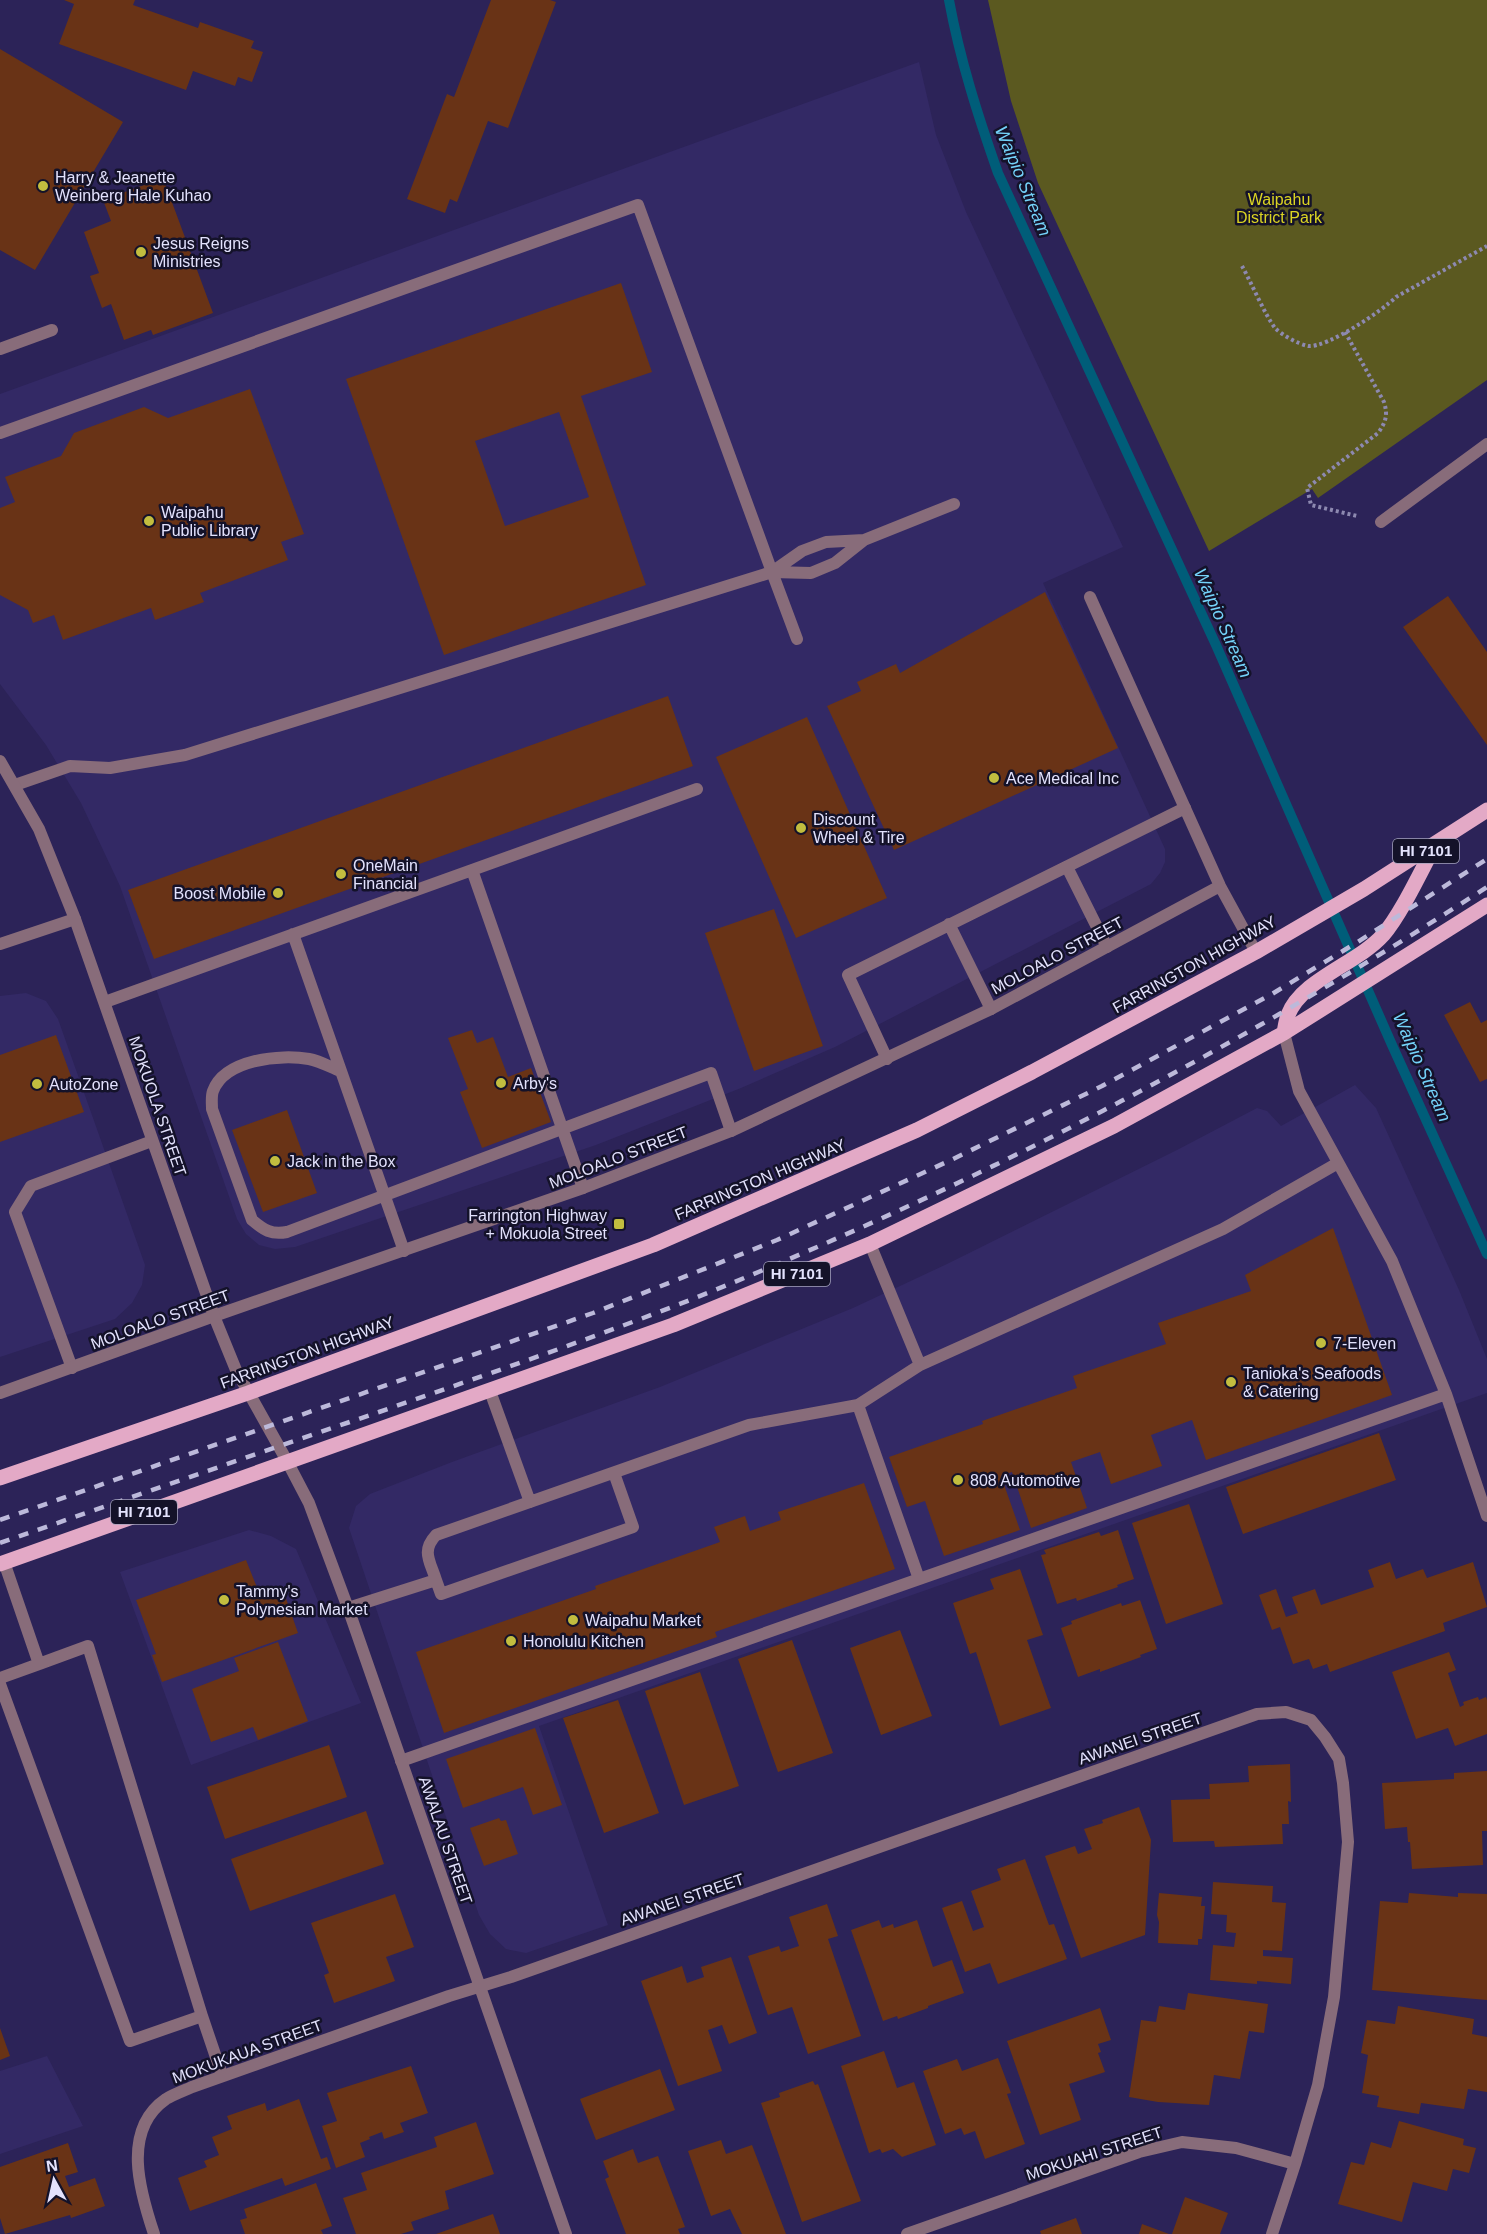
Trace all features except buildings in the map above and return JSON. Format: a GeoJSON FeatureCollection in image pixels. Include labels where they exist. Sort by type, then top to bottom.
{"type":"FeatureCollection","features":[{"type":"Feature","properties":{"kind":"main road","name":"FARRINGTON HIGHWAY"},"geometry":{"type":"LineString","coordinates":[[0,1478],[248,1393],[653,1245],[790,1187],[916,1130],[1032,1072],[1256,952],[1436,845],[1487,810]]}},
{"type":"Feature","properties":{"kind":"main road"},"geometry":{"type":"LineString","coordinates":[[1284,1033],[1288,1016],[1298,998],[1370,949],[1384,933],[1436,845]]}},
{"type":"Feature","properties":{"kind":"main road","name":"HI 7101"},"geometry":{"type":"LineString","coordinates":[[2,1563],[673,1325],[870,1244],[1114,1126],[1284,1033],[1487,905]]}},
{"type":"Feature","properties":{"kind":"street"},"geometry":{"type":"LineString","coordinates":[[0,433],[638,205],[797,639]]}},
{"type":"Feature","properties":{"kind":"street"},"geometry":{"type":"LineString","coordinates":[[0,349],[52,330]]}},
{"type":"Feature","properties":{"kind":"street"},"geometry":{"type":"LineString","coordinates":[[1381,522],[1487,444]]}},
{"type":"Feature","properties":{"kind":"street"},"geometry":{"type":"LineString","coordinates":[[772,572],[811,573],[835,562],[864,540],[954,504]]}},
{"type":"Feature","properties":{"kind":"street"},"geometry":{"type":"LineString","coordinates":[[15,785],[70,766],[110,768],[185,756],[772,572],[802,551],[826,542],[864,540]]}},
{"type":"Feature","properties":{"kind":"street"},"geometry":{"type":"LineString","coordinates":[[1090,597],[1220,886],[1256,952]]}},
{"type":"Feature","properties":{"kind":"street","name":"MOKUOLA STREET"},"geometry":{"type":"LineString","coordinates":[[0,761],[39,828],[75,919],[214,1317],[236,1370],[287,1461]]}},
{"type":"Feature","properties":{"kind":"street"},"geometry":{"type":"LineString","coordinates":[[105,1002],[697,789]]}},
{"type":"Feature","properties":{"kind":"street"},"geometry":{"type":"LineString","coordinates":[[887,1059],[848,975],[1185,808]]}},
{"type":"Feature","properties":{"kind":"street"},"geometry":{"type":"LineString","coordinates":[[1067,867],[1107,946]]}},
{"type":"Feature","properties":{"kind":"street"},"geometry":{"type":"LineString","coordinates":[[472,870],[583,1188]]}},
{"type":"Feature","properties":{"kind":"street","name":"MOLOALO STREET"},"geometry":{"type":"LineString","coordinates":[[0,1394],[583,1188],[731,1131],[991,1010],[1220,886]]}},
{"type":"Feature","properties":{"kind":"street"},"geometry":{"type":"LineString","coordinates":[[0,944],[75,919]]}},
{"type":"Feature","properties":{"kind":"street"},"geometry":{"type":"LineString","coordinates":[[949,924],[991,1010]]}},
{"type":"Feature","properties":{"kind":"street"},"geometry":{"type":"LineString","coordinates":[[293,934],[404,1251]]}},
{"type":"Feature","properties":{"kind":"street"},"geometry":{"type":"LineString","coordinates":[[1284,1033],[1299,1091],[1392,1261],[1446,1394],[1487,1516]]}},
{"type":"Feature","properties":{"kind":"street"},"geometry":{"type":"LineString","coordinates":[[340,1071],[312,1059],[285,1057],[258,1060],[232,1070],[220,1079],[213,1092],[212,1109],[252,1220],[264,1230],[276,1234],[287,1232],[711,1073],[731,1131]]}},
{"type":"Feature","properties":{"kind":"street"},"geometry":{"type":"LineString","coordinates":[[72,1368],[15,1212],[31,1186],[152,1141]]}},
{"type":"Feature","properties":{"kind":"street"},"geometry":{"type":"LineString","coordinates":[[614,1473],[633,1527],[441,1594],[427,1553],[428,1544],[436,1535],[749,1425],[858,1405],[920,1365],[1223,1229],[1338,1163]]}},
{"type":"Feature","properties":{"kind":"street"},"geometry":{"type":"LineString","coordinates":[[870,1244],[920,1365]]}},
{"type":"Feature","properties":{"kind":"street"},"geometry":{"type":"LineString","coordinates":[[490,1390],[530,1502]]}},
{"type":"Feature","properties":{"kind":"street"},"geometry":{"type":"LineString","coordinates":[[401,1761],[1446,1394]]}},
{"type":"Feature","properties":{"kind":"street"},"geometry":{"type":"LineString","coordinates":[[858,1405],[919,1579]]}},
{"type":"Feature","properties":{"kind":"street","name":"AWALAU STREET"},"geometry":{"type":"LineString","coordinates":[[287,1461],[309,1503],[348,1608],[566,2234]]}},
{"type":"Feature","properties":{"kind":"street"},"geometry":{"type":"LineString","coordinates":[[2,1563],[39,1664]]}},
{"type":"Feature","properties":{"kind":"street"},"geometry":{"type":"LineString","coordinates":[[348,1608],[436,1580]]}},
{"type":"Feature","properties":{"kind":"street"},"geometry":{"type":"LineString","coordinates":[[0,1678],[88,1646],[222,2075]]}},
{"type":"Feature","properties":{"kind":"street"},"geometry":{"type":"LineString","coordinates":[[0,1684],[130,2042],[202,2016]]}},
{"type":"Feature","properties":{"kind":"street","name":"AWANEI STREET"},"geometry":{"type":"LineString","coordinates":[[479,1987],[1257,1714],[1286,1712],[1311,1720],[1339,1759],[1348,1842],[1334,1998],[1318,2085],[1272,2234]]}},
{"type":"Feature","properties":{"kind":"street","name":"MOKUKAUA STREET"},"geometry":{"type":"LineString","coordinates":[[154,2234],[138,2172],[137,2146],[146,2120],[165,2100],[222,2075],[479,1987]]}},
{"type":"Feature","properties":{"kind":"street","name":"MOKUAHI STREET"},"geometry":{"type":"LineString","coordinates":[[907,2234],[1139,2152],[1182,2142],[1236,2148],[1295,2164]]}},
{"type":"Feature","properties":{"kind":"path"},"geometry":{"type":"LineString","coordinates":[[1242,266],[1276,328],[1288,338],[1307,346],[1320,344],[1345,332],[1384,309],[1396,297],[1487,246]]}},
{"type":"Feature","properties":{"kind":"path"},"geometry":{"type":"LineString","coordinates":[[1345,332],[1388,412],[1385,423],[1378,433],[1307,488],[1311,505],[1381,522]]}},
{"type":"Feature","properties":{"kind":"shaded area"},"geometry":{"type":"Polygon","coordinates":[[[919,62],[936,135],[966,212],[1123,547],[1043,583],[1165,849],[1165,862],[1160,873],[1151,884],[835,1047],[741,1088],[596,1145],[295,1247],[275,1249],[259,1245],[246,1234],[237,1219],[120,886],[81,803],[46,745],[0,684],[0,394],[919,62]]]}},
{"type":"Feature","properties":{"kind":"shaded area"},"geometry":{"type":"Polygon","coordinates":[[[26,993],[46,1001],[58,1019],[145,1265],[142,1285],[132,1303],[115,1319],[0,1357],[0,996],[26,993]]]}},
{"type":"Feature","properties":{"kind":"shaded area"},"geometry":{"type":"Polygon","coordinates":[[[1355,1085],[1376,1108],[1459,1290],[1487,1359],[1487,1393],[539,1726],[608,1925],[526,1953],[506,1949],[490,1934],[479,1915],[349,1528],[356,1506],[370,1494],[660,1387],[853,1308],[947,1264],[1257,1108],[1267,1111],[1281,1126],[1355,1085]]]}},
{"type":"Feature","properties":{"kind":"shaded area"},"geometry":{"type":"Polygon","coordinates":[[[249,1530],[271,1536],[296,1549],[361,1703],[191,1765],[120,1572],[249,1530]]]}},
{"type":"Feature","properties":{"kind":"shaded area"},"geometry":{"type":"Polygon","coordinates":[[[47,2056],[83,2126],[0,2154],[0,2071],[47,2056]]]}},
{"type":"Feature","properties":{"kind":"green space","name":"Waipahu District Park"},"geometry":{"type":"Polygon","coordinates":[[[988,0],[1487,0],[1487,380],[1318,498],[1312,489],[1209,551],[1038,183],[1011,101],[988,0]]]}},
{"type":"Feature","properties":{"kind":"waterway","name":"Waipio Stream"},"geometry":{"type":"LineString","coordinates":[[949,0],[970,88],[998,173],[1216,645],[1392,1045],[1487,1254]]}},
{"type":"Feature","properties":{"kind":"railway"},"geometry":{"type":"LineString","coordinates":[[0,1520],[593,1313],[777,1240],[951,1160],[1102,1086],[1272,994],[1487,859]]}},
{"type":"Feature","properties":{"kind":"railway"},"geometry":{"type":"LineString","coordinates":[[0,1543],[577,1342],[695,1298],[798,1255],[900,1210],[1101,1112],[1297,1004],[1393,947],[1487,887]]}},
{"type":"Feature","properties":{"kind":"place","name":"Harry & Jeanette Weinberg Hale Kuhao"},"geometry":{"type":"Point","coordinates":[43,186]}},
{"type":"Feature","properties":{"kind":"place","name":"Jesus Reigns Ministries"},"geometry":{"type":"Point","coordinates":[141,252]}},
{"type":"Feature","properties":{"kind":"place","name":"Waipahu Public Library"},"geometry":{"type":"Point","coordinates":[149,521]}},
{"type":"Feature","properties":{"kind":"place","name":"Ace Medical Inc"},"geometry":{"type":"Point","coordinates":[994,778]}},
{"type":"Feature","properties":{"kind":"place","name":"Discount Wheel & Tire"},"geometry":{"type":"Point","coordinates":[801,828]}},
{"type":"Feature","properties":{"kind":"place","name":"OneMain Financial"},"geometry":{"type":"Point","coordinates":[341,874]}},
{"type":"Feature","properties":{"kind":"place","name":"Boost Mobile"},"geometry":{"type":"Point","coordinates":[278,893]}},
{"type":"Feature","properties":{"kind":"place","name":"Arby's"},"geometry":{"type":"Point","coordinates":[501,1083]}},
{"type":"Feature","properties":{"kind":"place","name":"AutoZone"},"geometry":{"type":"Point","coordinates":[37,1084]}},
{"type":"Feature","properties":{"kind":"place","name":"Jack in the Box"},"geometry":{"type":"Point","coordinates":[275,1161]}},
{"type":"Feature","properties":{"kind":"place","name":"Farrington Highway + Mokuola Street"},"geometry":{"type":"Point","coordinates":[619,1224]}},
{"type":"Feature","properties":{"kind":"place","name":"7-Eleven"},"geometry":{"type":"Point","coordinates":[1321,1343]}},
{"type":"Feature","properties":{"kind":"place","name":"Tanioka's Seafoods & Catering"},"geometry":{"type":"Point","coordinates":[1231,1382]}},
{"type":"Feature","properties":{"kind":"place","name":"808 Automotive"},"geometry":{"type":"Point","coordinates":[958,1480]}},
{"type":"Feature","properties":{"kind":"place","name":"Tammy's Polynesian Market"},"geometry":{"type":"Point","coordinates":[224,1600]}},
{"type":"Feature","properties":{"kind":"place","name":"Waipahu Market"},"geometry":{"type":"Point","coordinates":[573,1620]}},
{"type":"Feature","properties":{"kind":"place","name":"Honolulu Kitchen"},"geometry":{"type":"Point","coordinates":[511,1641]}}]}
